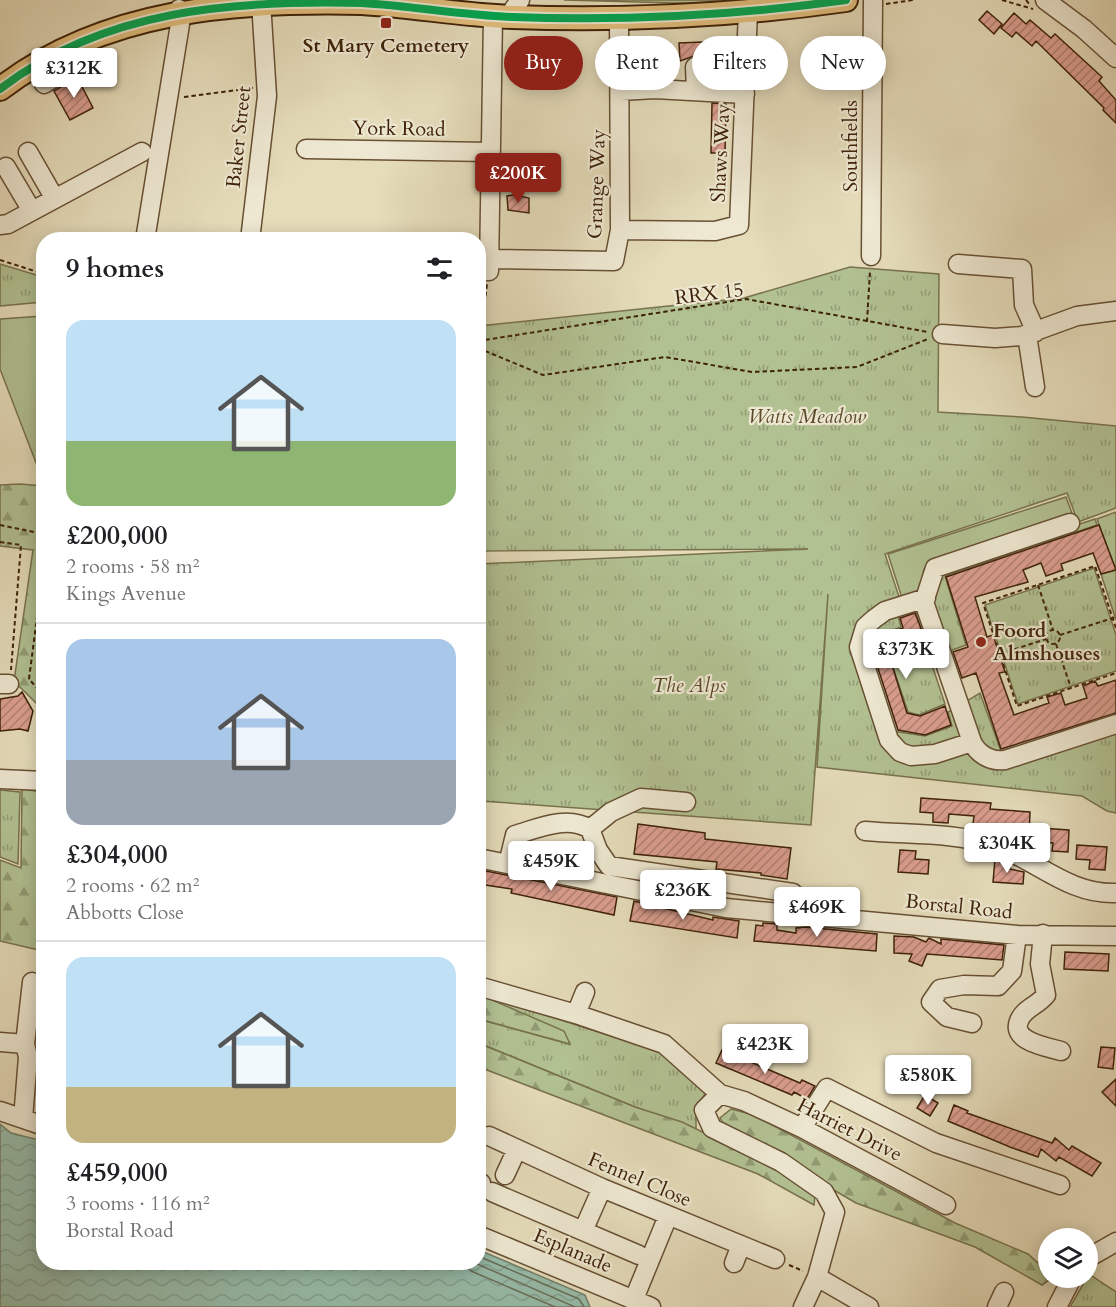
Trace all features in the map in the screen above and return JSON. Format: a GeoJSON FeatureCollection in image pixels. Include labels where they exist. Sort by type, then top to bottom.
{"type":"FeatureCollection","features":[{"type":"Feature","properties":{"kind":"main road"},"geometry":{"type":"LineString","coordinates":[[0,88],[32,66],[75,43],[145,18],[208,3],[320,1],[619,19],[670,18],[846,0]]}},
{"type":"Feature","properties":{"kind":"street","name":"Southfields"},"geometry":{"type":"LineString","coordinates":[[871,256],[873,0]]}},
{"type":"Feature","properties":{"kind":"street","name":"Baker Street"},"geometry":{"type":"LineString","coordinates":[[251,232],[267,86],[261,2]]}},
{"type":"Feature","properties":{"kind":"street"},"geometry":{"type":"LineString","coordinates":[[1043,5],[1084,29],[1116,58]]}},
{"type":"Feature","properties":{"kind":"street"},"geometry":{"type":"LineString","coordinates":[[146,232],[180,19],[179,9]]}},
{"type":"Feature","properties":{"kind":"street"},"geometry":{"type":"LineString","coordinates":[[486,267],[490,152],[507,11]]}},
{"type":"Feature","properties":{"kind":"street","name":"Shaws Way"},"geometry":{"type":"LineString","coordinates":[[620,230],[715,231],[739,225],[748,11]]}},
{"type":"Feature","properties":{"kind":"street","name":"Grange Way"},"geometry":{"type":"LineString","coordinates":[[486,267],[614,261],[620,230],[619,19]]}},
{"type":"Feature","properties":{"kind":"street"},"geometry":{"type":"LineString","coordinates":[[44,84],[74,65],[75,43]]}},
{"type":"Feature","properties":{"kind":"street"},"geometry":{"type":"LineString","coordinates":[[621,92],[655,85],[696,92],[745,94]]}},
{"type":"Feature","properties":{"kind":"street","name":"York Road"},"geometry":{"type":"LineString","coordinates":[[306,149],[490,152]]}},
{"type":"Feature","properties":{"kind":"street"},"geometry":{"type":"LineString","coordinates":[[28,152],[55,199]]}},
{"type":"Feature","properties":{"kind":"street"},"geometry":{"type":"LineString","coordinates":[[0,225],[32,211],[142,152]]}},
{"type":"Feature","properties":{"kind":"street"},"geometry":{"type":"LineString","coordinates":[[6,167],[32,211]]}},
{"type":"Feature","properties":{"kind":"street"},"geometry":{"type":"LineString","coordinates":[[958,264],[1022,269],[1024,304],[1032,333],[1035,387]]}},
{"type":"Feature","properties":{"kind":"street"},"geometry":{"type":"LineString","coordinates":[[942,334],[995,338],[1032,333],[1077,316],[1116,312]]}},
{"type":"Feature","properties":{"kind":"street"},"geometry":{"type":"LineString","coordinates":[[1070,523],[935,568],[926,598],[929,616],[972,742],[981,753],[1000,761],[1116,724]]}},
{"type":"Feature","properties":{"kind":"street"},"geometry":{"type":"LineString","coordinates":[[926,598],[885,611],[874,619],[865,627],[859,647],[889,740],[900,752],[911,756],[935,754],[972,742]]}},
{"type":"Feature","properties":{"kind":"street"},"geometry":{"type":"LineString","coordinates":[[0,779],[36,781]]}},
{"type":"Feature","properties":{"kind":"street"},"geometry":{"type":"LineString","coordinates":[[590,829],[611,812],[640,798],[687,802]]}},
{"type":"Feature","properties":{"kind":"street"},"geometry":{"type":"LineString","coordinates":[[508,864],[515,835],[555,824],[580,822],[590,829],[598,850],[609,866],[793,893]]}},
{"type":"Feature","properties":{"kind":"street"},"geometry":{"type":"LineString","coordinates":[[865,831],[984,843],[1009,851],[1075,887],[1095,892],[1116,893]]}},
{"type":"Feature","properties":{"kind":"street","name":"Borstal Road"},"geometry":{"type":"LineString","coordinates":[[486,860],[726,908],[1017,935],[1116,936]]}},
{"type":"Feature","properties":{"kind":"street"},"geometry":{"type":"LineString","coordinates":[[1043,934],[1040,964],[1046,995],[1039,1005],[1021,1016],[1018,1024],[1021,1035],[1030,1042],[1061,1051]]}},
{"type":"Feature","properties":{"kind":"street"},"geometry":{"type":"LineString","coordinates":[[972,1023],[947,1017],[932,1002],[940,989],[964,985],[998,986],[1012,971],[1017,935]]}},
{"type":"Feature","properties":{"kind":"street"},"geometry":{"type":"LineString","coordinates":[[23,1119],[32,1054],[32,982]]}},
{"type":"Feature","properties":{"kind":"street","name":"Harriet Drive"},"geometry":{"type":"LineString","coordinates":[[486,988],[576,1014],[664,1044],[720,1094],[744,1101],[802,1128],[946,1205]]}},
{"type":"Feature","properties":{"kind":"street"},"geometry":{"type":"LineString","coordinates":[[576,1014],[585,992]]}},
{"type":"Feature","properties":{"kind":"street"},"geometry":{"type":"LineString","coordinates":[[0,1042],[32,1054]]}},
{"type":"Feature","properties":{"kind":"street"},"geometry":{"type":"LineString","coordinates":[[802,1128],[827,1088],[936,1143],[1060,1185]]}},
{"type":"Feature","properties":{"kind":"street"},"geometry":{"type":"LineString","coordinates":[[720,1094],[704,1110],[712,1128],[781,1162],[825,1192],[835,1212],[817,1277],[803,1307]]}},
{"type":"Feature","properties":{"kind":"street"},"geometry":{"type":"LineString","coordinates":[[0,1111],[36,1123]]}},
{"type":"Feature","properties":{"kind":"street","name":"Fennel Close"},"geometry":{"type":"LineString","coordinates":[[489,1136],[602,1188],[775,1259]]}},
{"type":"Feature","properties":{"kind":"street"},"geometry":{"type":"LineString","coordinates":[[505,1175],[517,1149]]}},
{"type":"Feature","properties":{"kind":"street"},"geometry":{"type":"LineString","coordinates":[[486,1187],[639,1255]]}},
{"type":"Feature","properties":{"kind":"street"},"geometry":{"type":"LineString","coordinates":[[583,1231],[602,1188]]}},
{"type":"Feature","properties":{"kind":"street"},"geometry":{"type":"LineString","coordinates":[[634,1299],[668,1216]]}},
{"type":"Feature","properties":{"kind":"street","name":"Esplanade"},"geometry":{"type":"LineString","coordinates":[[486,1238],[651,1307]]}},
{"type":"Feature","properties":{"kind":"street"},"geometry":{"type":"LineString","coordinates":[[1098,1252],[1116,1242]]}},
{"type":"Feature","properties":{"kind":"street"},"geometry":{"type":"LineString","coordinates":[[734,1263],[741,1245]]}},
{"type":"Feature","properties":{"kind":"street"},"geometry":{"type":"LineString","coordinates":[[817,1277],[869,1307]]}},
{"type":"Feature","properties":{"kind":"street"},"geometry":{"type":"LineString","coordinates":[[1057,1307],[1067,1288]]}},
{"type":"Feature","properties":{"kind":"path"},"geometry":{"type":"LineString","coordinates":[[1002,0],[1043,5]]}},
{"type":"Feature","properties":{"kind":"path"},"geometry":{"type":"LineString","coordinates":[[166,100],[267,86]]}},
{"type":"Feature","properties":{"kind":"path"},"geometry":{"type":"LineString","coordinates":[[867,322],[871,256]]}},
{"type":"Feature","properties":{"kind":"path"},"geometry":{"type":"LineString","coordinates":[[0,260],[36,271]]}},
{"type":"Feature","properties":{"kind":"path","name":"RRX 15"},"geometry":{"type":"LineString","coordinates":[[486,340],[746,299],[942,334]]}},
{"type":"Feature","properties":{"kind":"path"},"geometry":{"type":"LineString","coordinates":[[486,351],[543,375],[665,357],[752,372],[857,367],[942,334]]}},
{"type":"Feature","properties":{"kind":"path"},"geometry":{"type":"LineString","coordinates":[[0,525],[36,532]]}},
{"type":"Feature","properties":{"kind":"path"},"geometry":{"type":"LineString","coordinates":[[0,543],[21,545],[5,684]]}},
{"type":"Feature","properties":{"kind":"path"},"geometry":{"type":"LineString","coordinates":[[1116,628],[1095,566],[983,603],[1017,706],[1116,673]]}},
{"type":"Feature","properties":{"kind":"path"},"geometry":{"type":"LineString","coordinates":[[1038,585],[1053,630],[1060,635]]}},
{"type":"Feature","properties":{"kind":"path"},"geometry":{"type":"LineString","coordinates":[[1071,688],[1056,644],[1060,635],[1114,617]]}},
{"type":"Feature","properties":{"kind":"path"},"geometry":{"type":"LineString","coordinates":[[36,625],[29,679],[36,687]]}},
{"type":"Feature","properties":{"kind":"path"},"geometry":{"type":"LineString","coordinates":[[1046,639],[1047,633],[1053,630]]}},
{"type":"Feature","properties":{"kind":"path"},"geometry":{"type":"LineString","coordinates":[[1000,654],[1046,639]]}},
{"type":"Feature","properties":{"kind":"path"},"geometry":{"type":"LineString","coordinates":[[1046,639],[1052,645],[1056,644]]}},
{"type":"Feature","properties":{"kind":"path"},"geometry":{"type":"LineString","coordinates":[[775,1259],[817,1277]]}},
{"type":"Feature","properties":{"kind":"green space"},"geometry":{"type":"Polygon","coordinates":[[[564,0],[762,0],[709,4],[564,0]]]}},
{"type":"Feature","properties":{"kind":"green space"},"geometry":{"type":"Polygon","coordinates":[[[0,264],[36,275],[36,303],[0,306],[0,264]]]}},
{"type":"Feature","properties":{"kind":"green space"},"geometry":{"type":"Polygon","coordinates":[[[850,267],[939,274],[938,412],[1116,426],[1116,508],[1078,522],[1067,493],[885,554],[900,600],[921,594],[926,575],[1095,519],[1097,525],[945,576],[966,645],[947,652],[943,637],[927,643],[914,608],[897,612],[901,627],[891,631],[867,658],[892,731],[925,736],[952,726],[948,712],[980,693],[1001,751],[1116,715],[1116,813],[1107,811],[1082,796],[817,767],[828,594],[811,825],[486,801],[486,564],[808,549],[486,551],[486,325],[744,298],[850,267]]]}},
{"type":"Feature","properties":{"kind":"green space"},"geometry":{"type":"Polygon","coordinates":[[[36,317],[36,463],[0,369],[0,319],[36,317]]]}},
{"type":"Feature","properties":{"kind":"green space"},"geometry":{"type":"Polygon","coordinates":[[[0,485],[36,485],[36,703],[14,681],[33,550],[0,546],[0,485]]]}},
{"type":"Feature","properties":{"kind":"green space"},"geometry":{"type":"Polygon","coordinates":[[[1066,497],[1073,516],[924,569],[919,591],[902,598],[888,554],[1066,497]]]}},
{"type":"Feature","properties":{"kind":"green space"},"geometry":{"type":"Polygon","coordinates":[[[1116,512],[1116,570],[1097,519],[1116,512]]]}},
{"type":"Feature","properties":{"kind":"green space"},"geometry":{"type":"Polygon","coordinates":[[[1094,568],[1116,635],[1116,671],[1018,704],[985,605],[1094,568]]]}},
{"type":"Feature","properties":{"kind":"green space"},"geometry":{"type":"Polygon","coordinates":[[[1116,570],[1116,620],[1101,574],[1116,570]]]}},
{"type":"Feature","properties":{"kind":"green space"},"geometry":{"type":"Polygon","coordinates":[[[925,644],[945,704],[919,715],[908,712],[891,661],[899,652],[925,644]]]}},
{"type":"Feature","properties":{"kind":"green space"},"geometry":{"type":"Polygon","coordinates":[[[22,789],[36,791],[36,949],[0,941],[0,860],[21,868],[22,789]]]}},
{"type":"Feature","properties":{"kind":"green space"},"geometry":{"type":"Polygon","coordinates":[[[0,790],[20,792],[18,864],[0,857],[0,790]]]}},
{"type":"Feature","properties":{"kind":"green space"},"geometry":{"type":"Polygon","coordinates":[[[486,996],[655,1050],[686,1070],[706,1092],[696,1110],[696,1129],[635,1107],[486,1046],[486,1021],[569,1044],[486,996]]]}},
{"type":"Feature","properties":{"kind":"green space"},"geometry":{"type":"Polygon","coordinates":[[[486,997],[564,1031],[570,1044],[486,1021],[486,997]]]}},
{"type":"Feature","properties":{"kind":"green space"},"geometry":{"type":"Polygon","coordinates":[[[486,1046],[635,1107],[682,1122],[772,1166],[815,1195],[814,1205],[758,1174],[486,1070],[486,1046]]]}},
{"type":"Feature","properties":{"kind":"green space"},"geometry":{"type":"Polygon","coordinates":[[[731,1109],[754,1115],[955,1223],[1028,1254],[1038,1263],[1038,1283],[975,1247],[856,1203],[725,1127],[720,1118],[731,1109]]]}},
{"type":"Feature","properties":{"kind":"green space"},"geometry":{"type":"Polygon","coordinates":[[[1098,1280],[1116,1292],[1116,1307],[1070,1307],[1081,1288],[1098,1288],[1098,1280]]]}},
{"type":"Feature","properties":{"kind":"water"},"geometry":{"type":"Polygon","coordinates":[[[0,1124],[11,1133],[36,1139],[36,1270],[486,1270],[486,1253],[585,1295],[590,1307],[0,1307],[0,1124]]]}},
{"type":"Feature","properties":{"kind":"building"},"geometry":{"type":"Polygon","coordinates":[[[987,11],[1002,24],[994,34],[979,20],[987,11]]]}},
{"type":"Feature","properties":{"kind":"building"},"geometry":{"type":"Polygon","coordinates":[[[1014,13],[1026,24],[1030,20],[1051,38],[1055,34],[1102,77],[1099,81],[1116,100],[1116,123],[1103,110],[1104,108],[1036,41],[1032,46],[1016,32],[1012,37],[1001,28],[1014,13]]]}},
{"type":"Feature","properties":{"kind":"building"},"geometry":{"type":"Polygon","coordinates":[[[692,42],[692,57],[680,61],[680,43],[692,42]]]}},
{"type":"Feature","properties":{"kind":"building"},"geometry":{"type":"Polygon","coordinates":[[[77,77],[93,108],[70,120],[54,91],[77,77]]]}},
{"type":"Feature","properties":{"kind":"building"},"geometry":{"type":"Polygon","coordinates":[[[712,103],[726,104],[725,153],[711,153],[712,103]]]}},
{"type":"Feature","properties":{"kind":"building"},"geometry":{"type":"Polygon","coordinates":[[[507,196],[529,198],[529,213],[508,210],[507,196]]]}},
{"type":"Feature","properties":{"kind":"building","name":"Foord Almshouses"},"geometry":{"type":"Polygon","coordinates":[[[1099,525],[1116,570],[1101,574],[1093,553],[1061,564],[1063,570],[1046,576],[1041,563],[1023,570],[1028,582],[975,597],[987,637],[993,635],[997,647],[1005,672],[999,673],[1014,715],[1049,703],[1047,697],[1061,693],[1065,705],[1087,698],[1083,686],[1095,681],[1098,686],[1116,680],[1116,713],[1001,749],[976,673],[962,678],[953,652],[968,647],[946,577],[1099,525]]]}},
{"type":"Feature","properties":{"kind":"building"},"geometry":{"type":"Polygon","coordinates":[[[915,613],[926,642],[898,652],[891,662],[907,713],[920,716],[945,706],[951,725],[925,735],[898,730],[873,653],[893,632],[903,628],[900,618],[915,613]]]}},
{"type":"Feature","properties":{"kind":"building"},"geometry":{"type":"Polygon","coordinates":[[[22,692],[33,711],[28,731],[20,729],[0,731],[0,699],[18,696],[22,692]]]}},
{"type":"Feature","properties":{"kind":"building"},"geometry":{"type":"Polygon","coordinates":[[[921,798],[991,803],[990,809],[1030,812],[1029,835],[1013,834],[1014,825],[973,824],[974,816],[949,814],[948,823],[933,822],[933,813],[920,812],[921,798]]]}},
{"type":"Feature","properties":{"kind":"building"},"geometry":{"type":"Polygon","coordinates":[[[638,824],[705,833],[705,839],[791,848],[787,879],[761,875],[761,873],[716,869],[717,862],[634,854],[638,824]]]}},
{"type":"Feature","properties":{"kind":"building"},"geometry":{"type":"Polygon","coordinates":[[[1040,828],[1069,830],[1068,852],[1052,851],[1053,843],[1039,842],[1040,828]]]}},
{"type":"Feature","properties":{"kind":"building"},"geometry":{"type":"Polygon","coordinates":[[[1077,845],[1107,847],[1105,870],[1089,869],[1090,860],[1076,859],[1077,845]]]}},
{"type":"Feature","properties":{"kind":"building"},"geometry":{"type":"Polygon","coordinates":[[[900,850],[916,851],[915,859],[929,860],[928,874],[898,872],[900,850]]]}},
{"type":"Feature","properties":{"kind":"building"},"geometry":{"type":"Polygon","coordinates":[[[995,859],[1010,865],[1010,869],[1024,872],[1023,884],[993,882],[995,859]]]}},
{"type":"Feature","properties":{"kind":"building"},"geometry":{"type":"Polygon","coordinates":[[[486,871],[617,897],[614,915],[511,893],[512,889],[486,885],[486,871]]]}},
{"type":"Feature","properties":{"kind":"building"},"geometry":{"type":"Polygon","coordinates":[[[634,901],[713,920],[713,917],[739,921],[737,938],[630,921],[634,901]]]}},
{"type":"Feature","properties":{"kind":"building"},"geometry":{"type":"Polygon","coordinates":[[[763,923],[777,924],[777,930],[796,933],[796,928],[806,927],[877,934],[876,951],[754,941],[756,925],[763,926],[763,923]]]}},
{"type":"Feature","properties":{"kind":"building"},"geometry":{"type":"Polygon","coordinates":[[[894,936],[914,937],[926,942],[929,938],[941,944],[941,939],[1004,945],[1002,960],[927,954],[922,966],[909,961],[912,954],[894,953],[894,936]]]}},
{"type":"Feature","properties":{"kind":"building"},"geometry":{"type":"Polygon","coordinates":[[[1065,952],[1109,954],[1108,971],[1064,969],[1065,952]]]}},
{"type":"Feature","properties":{"kind":"building"},"geometry":{"type":"Polygon","coordinates":[[[1101,1047],[1115,1048],[1113,1069],[1098,1067],[1101,1047]]]}},
{"type":"Feature","properties":{"kind":"building"},"geometry":{"type":"Polygon","coordinates":[[[722,1050],[800,1083],[802,1080],[815,1086],[807,1099],[794,1092],[792,1095],[716,1063],[722,1050]]]}},
{"type":"Feature","properties":{"kind":"building"},"geometry":{"type":"Polygon","coordinates":[[[1116,1079],[1116,1106],[1102,1092],[1116,1079]]]}},
{"type":"Feature","properties":{"kind":"building"},"geometry":{"type":"Polygon","coordinates":[[[925,1095],[938,1103],[930,1116],[917,1108],[925,1095]]]}},
{"type":"Feature","properties":{"kind":"building"},"geometry":{"type":"Polygon","coordinates":[[[954,1105],[968,1111],[967,1113],[1052,1143],[1055,1138],[1069,1150],[1072,1146],[1101,1163],[1092,1176],[1059,1157],[1056,1161],[1041,1149],[1038,1157],[1010,1147],[948,1121],[954,1105]]]}},
{"type":"Feature","properties":{"kind":"transit line"},"geometry":{"type":"LineString","coordinates":[[0,89],[40,62],[83,41],[127,26],[172,15],[219,8],[266,4],[362,3],[493,16],[638,18],[762,10],[846,0]]}},
{"type":"Feature","properties":{"kind":"place","name":"St Mary Cemetery"},"geometry":{"type":"Point","coordinates":[386,23]}},
{"type":"Feature","properties":{"kind":"place","name":"Foord Almshouses"},"geometry":{"type":"Point","coordinates":[981,642]}},
{"type":"Feature","properties":{"kind":"park label","name":"Watts Meadow"},"geometry":{"type":"Point","coordinates":[807,416]}},
{"type":"Feature","properties":{"kind":"park label","name":"The Alps"},"geometry":{"type":"Point","coordinates":[689,685]}}]}
